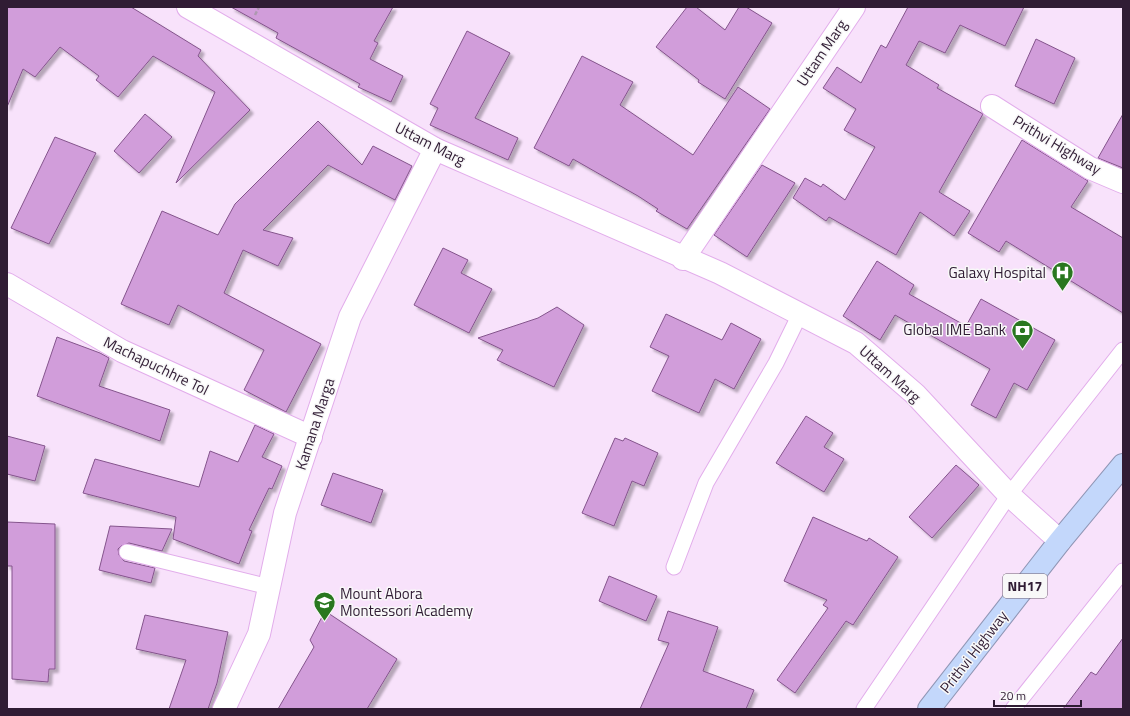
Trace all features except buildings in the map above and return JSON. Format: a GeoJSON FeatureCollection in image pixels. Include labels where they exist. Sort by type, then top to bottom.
{"type":"FeatureCollection","features":[{"type":"Feature","properties":{"kind":"highway","name":"Prithvi Highway"},"geometry":{"type":"LineString","coordinates":[[929,709],[1060,541],[1123,464]]}},
{"type":"Feature","properties":{"kind":"street","name":"Uttam Marg"},"geometry":{"type":"LineString","coordinates":[[188,7],[435,149],[683,259],[720,273],[856,343],[915,394],[1009,495],[1060,541]]}},
{"type":"Feature","properties":{"kind":"street","name":"Uttam Marg"},"geometry":{"type":"LineString","coordinates":[[683,259],[854,7]]}},
{"type":"Feature","properties":{"kind":"street","name":"Prithvi Highway"},"geometry":{"type":"LineString","coordinates":[[992,106],[1090,168],[1123,182]]}},
{"type":"Feature","properties":{"kind":"street","name":"Kamana Marga"},"geometry":{"type":"LineString","coordinates":[[224,709],[259,634],[285,513],[350,317],[435,149]]}},
{"type":"Feature","properties":{"kind":"street","name":"Machapuchhre Tol"},"geometry":{"type":"LineString","coordinates":[[7,284],[122,352],[311,437]]}},
{"type":"Feature","properties":{"kind":"lane"},"geometry":{"type":"LineString","coordinates":[[674,567],[706,483],[776,363],[800,314]]}},
{"type":"Feature","properties":{"kind":"lane"},"geometry":{"type":"LineString","coordinates":[[864,709],[1009,495],[1123,350]]}},
{"type":"Feature","properties":{"kind":"lane"},"geometry":{"type":"LineString","coordinates":[[127,552],[269,587]]}},
{"type":"Feature","properties":{"kind":"lane"},"geometry":{"type":"LineString","coordinates":[[1013,709],[1123,571]]}},
{"type":"Feature","properties":{"kind":"place","name":"Galaxy Hospital"},"geometry":{"type":"Point","coordinates":[1062,292]}},
{"type":"Feature","properties":{"kind":"place","name":"Global IME Bank"},"geometry":{"type":"Point","coordinates":[1022,350]}},
{"type":"Feature","properties":{"kind":"place","name":"Mount Abora Montessori Academy"},"geometry":{"type":"Point","coordinates":[324,622]}}]}
